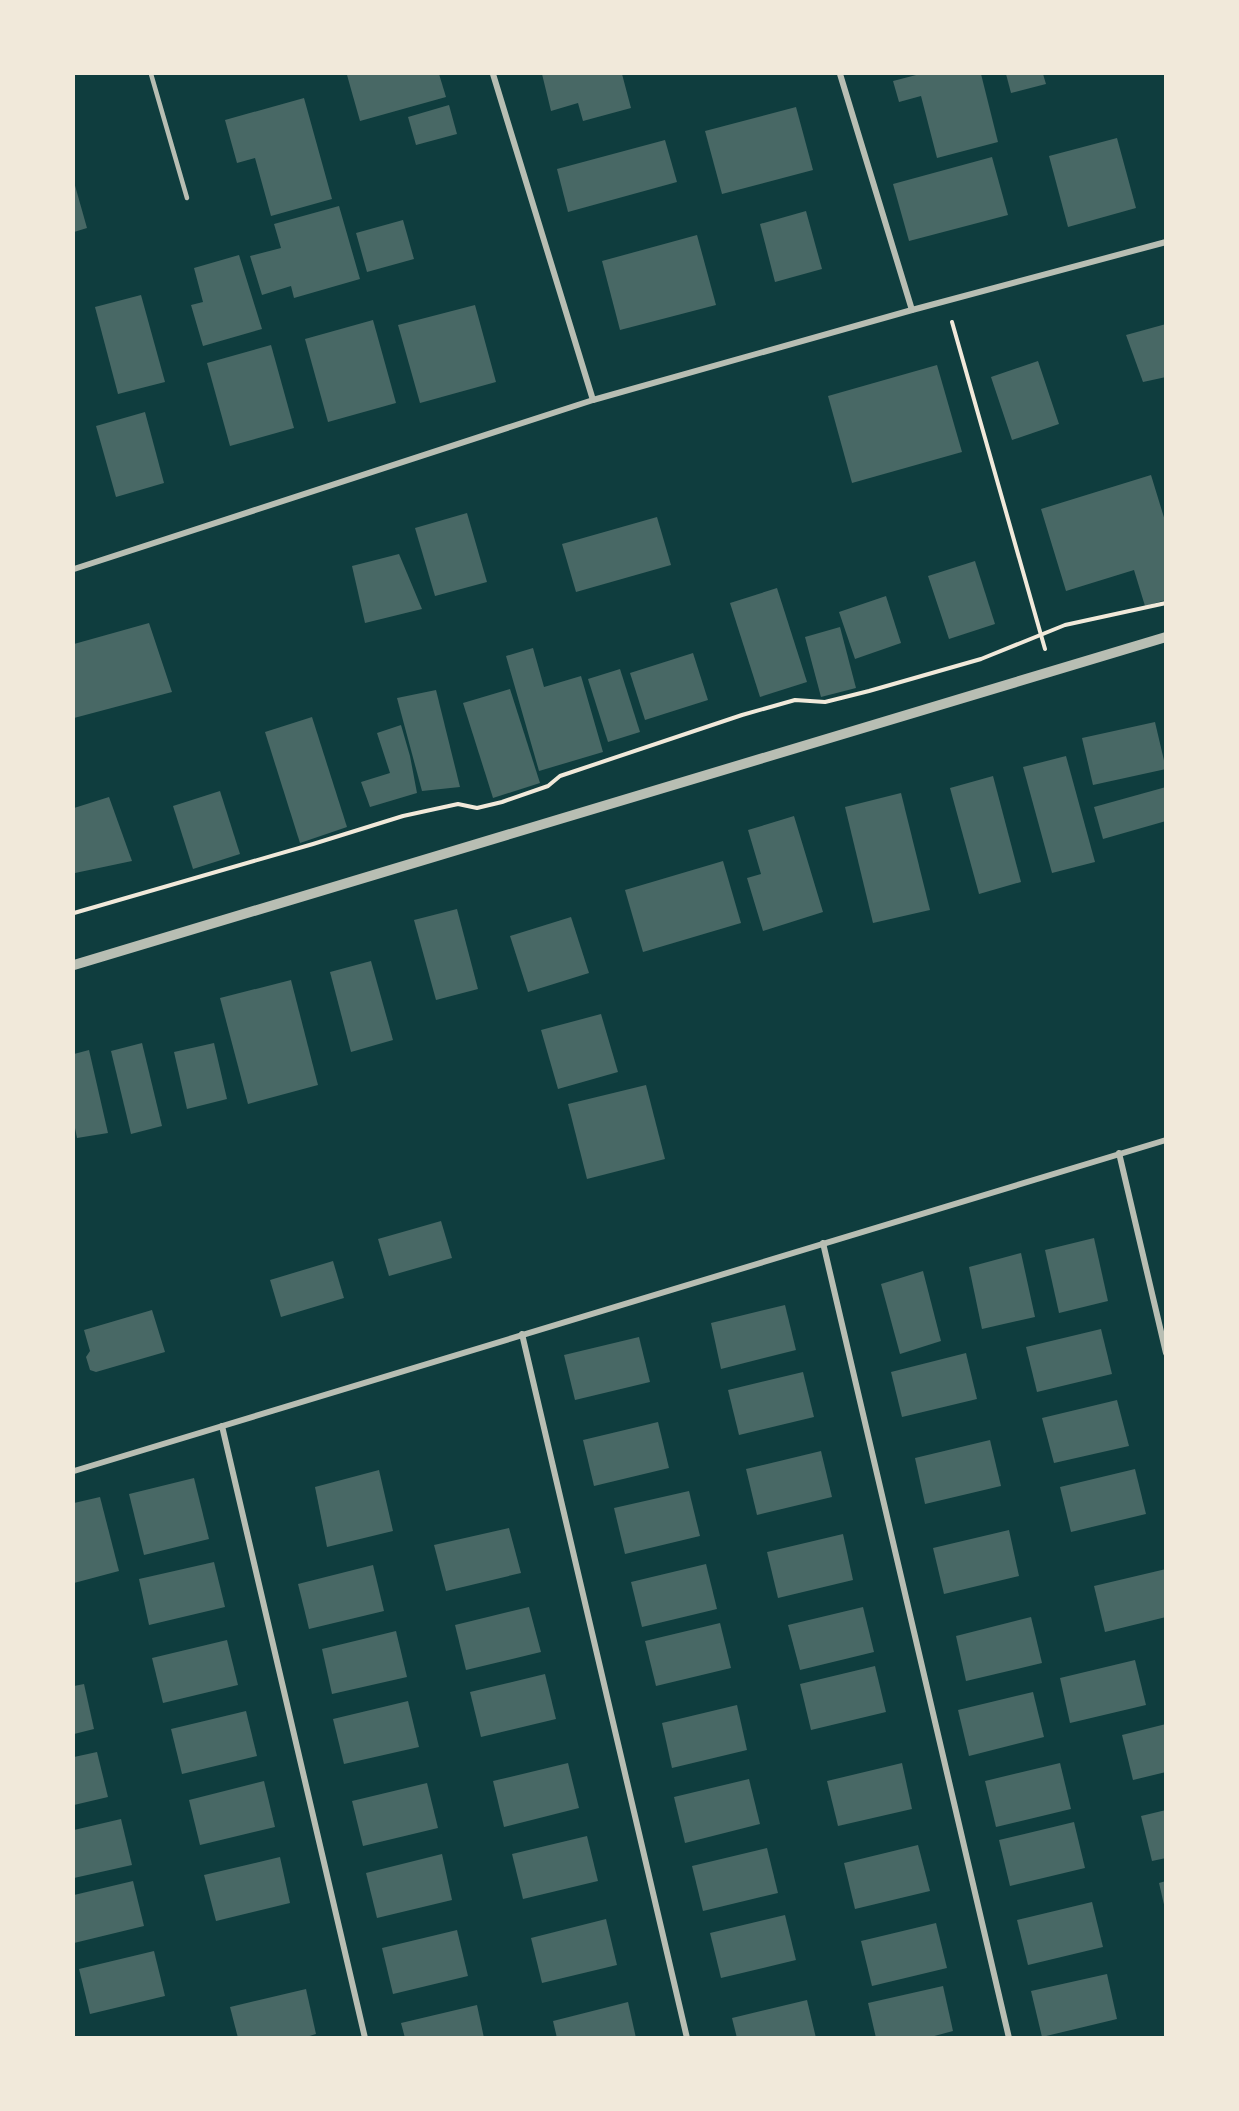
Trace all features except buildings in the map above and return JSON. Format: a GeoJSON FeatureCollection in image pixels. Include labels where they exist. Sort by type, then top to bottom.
{"type":"FeatureCollection","features":[{"type":"Feature","properties":{"kind":"street"},"geometry":{"type":"LineString","coordinates":[[494,74],[593,400]]}},
{"type":"Feature","properties":{"kind":"street"},"geometry":{"type":"LineString","coordinates":[[840,74],[912,310]]}},
{"type":"Feature","properties":{"kind":"street"},"geometry":{"type":"LineString","coordinates":[[74,569],[593,400],[912,310],[1166,242]]}},
{"type":"Feature","properties":{"kind":"street"},"geometry":{"type":"LineString","coordinates":[[74,965],[1166,637]]}},
{"type":"Feature","properties":{"kind":"street"},"geometry":{"type":"LineString","coordinates":[[74,1471],[1166,1140]]}},
{"type":"Feature","properties":{"kind":"street"},"geometry":{"type":"LineString","coordinates":[[1119,1154],[1166,1353]]}},
{"type":"Feature","properties":{"kind":"street"},"geometry":{"type":"LineString","coordinates":[[823,1243],[1009,2037]]}},
{"type":"Feature","properties":{"kind":"street"},"geometry":{"type":"LineString","coordinates":[[522,1334],[687,2037]]}},
{"type":"Feature","properties":{"kind":"street"},"geometry":{"type":"LineString","coordinates":[[222,1426],[365,2037]]}},
{"type":"Feature","properties":{"kind":"lane"},"geometry":{"type":"LineString","coordinates":[[151,74],[187,198]]}},
{"type":"Feature","properties":{"kind":"path"},"geometry":{"type":"LineString","coordinates":[[946,301],[1052,671]]}},
{"type":"Feature","properties":{"kind":"path"},"geometry":{"type":"LineString","coordinates":[[74,913],[404,816],[458,804],[477,807],[502,802],[548,786],[560,776],[742,715],[795,700],[825,702],[868,692],[981,659],[1065,625],[1166,603]]}}]}
